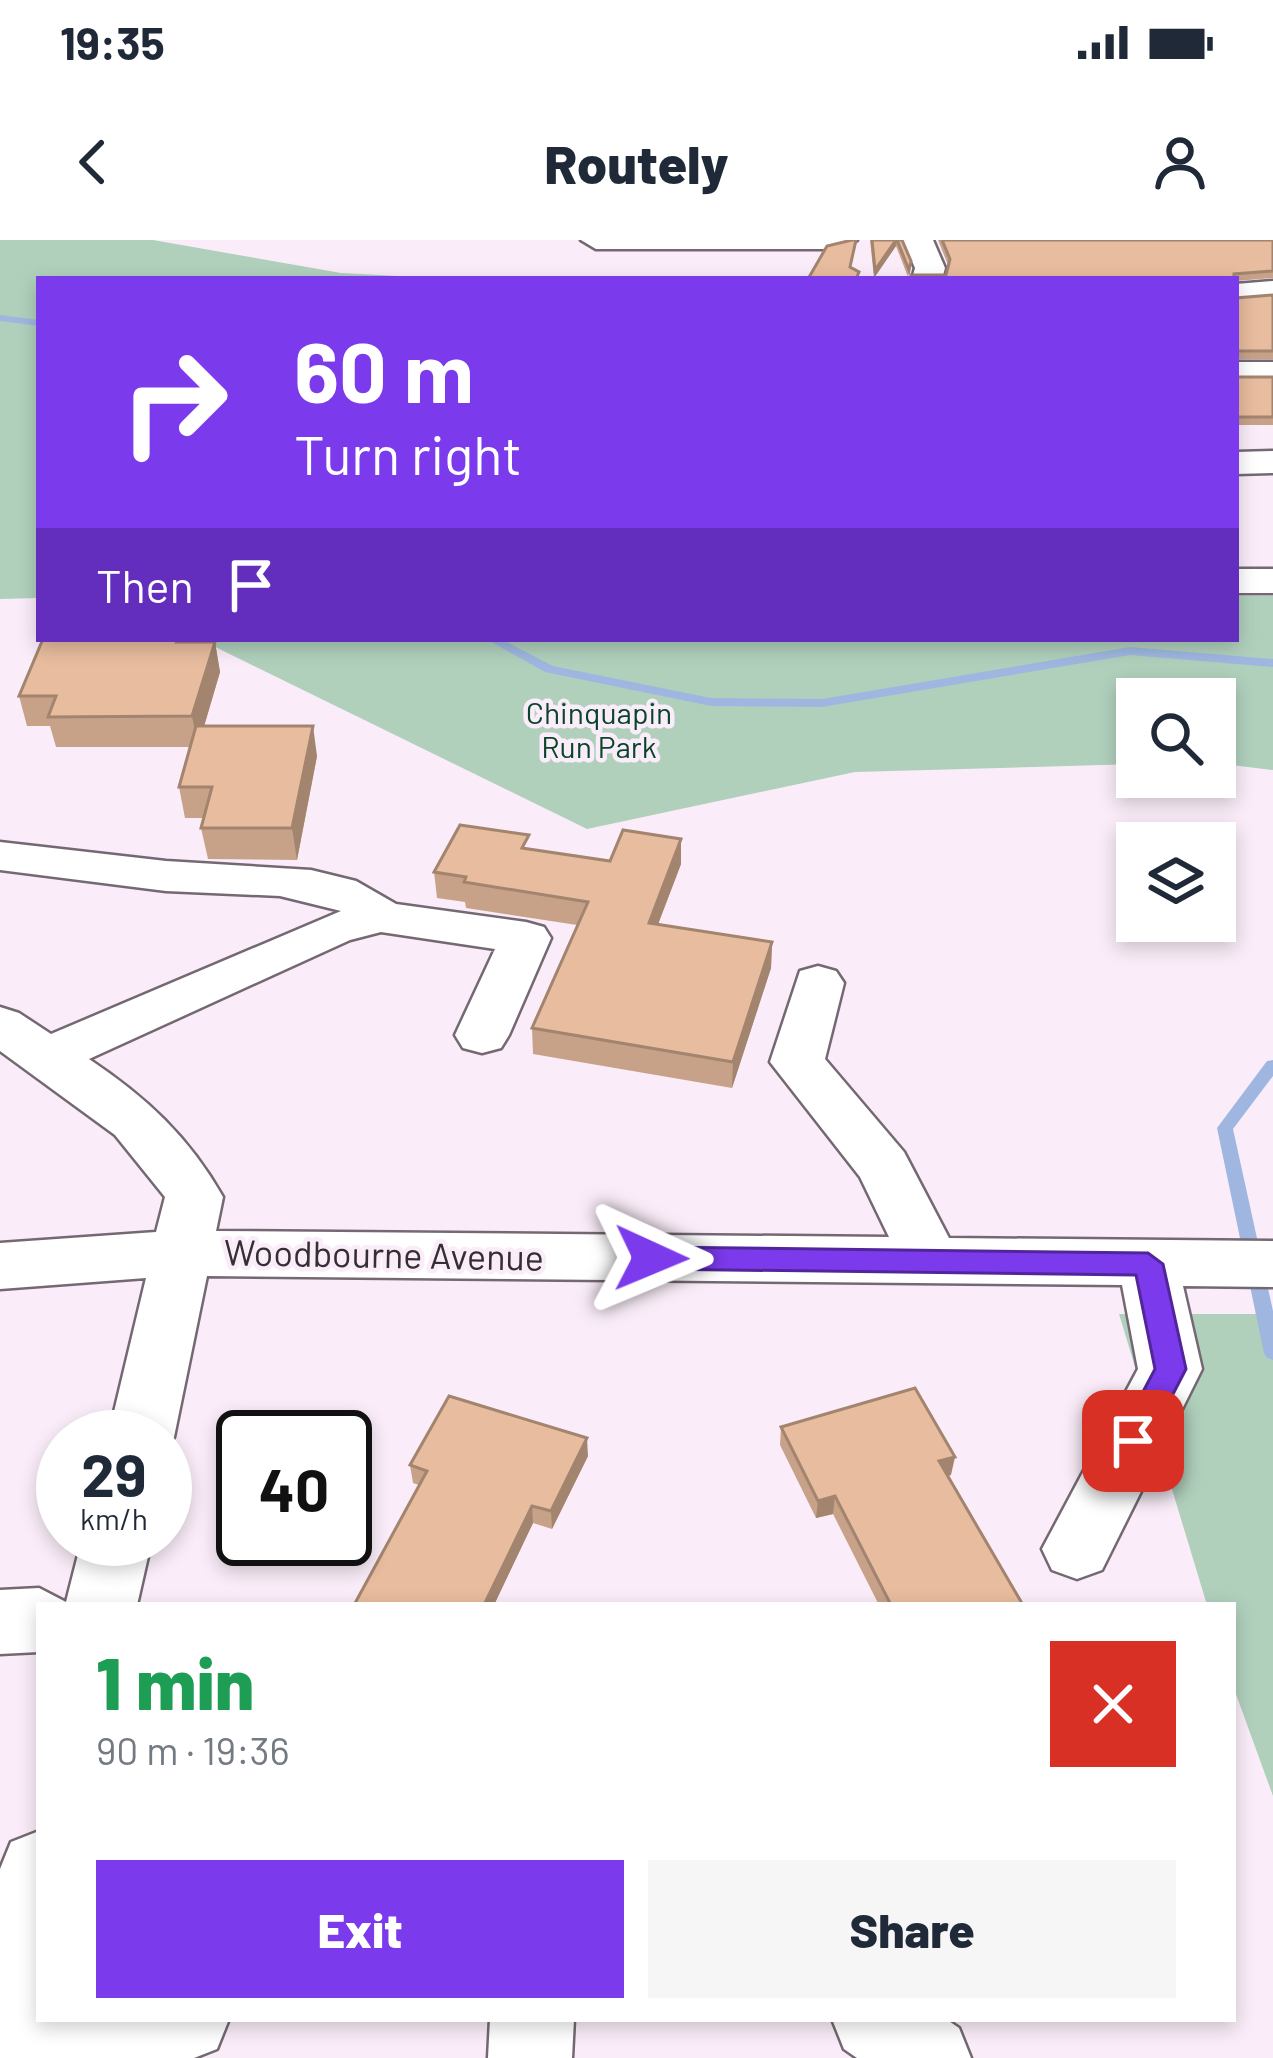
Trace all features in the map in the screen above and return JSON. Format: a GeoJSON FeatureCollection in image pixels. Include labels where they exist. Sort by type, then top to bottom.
{"type":"FeatureCollection","features":[{"type":"Feature","properties":{"kind":"street"},"geometry":{"type":"LineString","coordinates":[[596,240],[842,240]]}},
{"type":"Feature","properties":{"kind":"street"},"geometry":{"type":"LineString","coordinates":[[747,270],[768,240]]}},
{"type":"Feature","properties":{"kind":"street"},"geometry":{"type":"LineString","coordinates":[[918,240],[930,268],[928,276]]}},
{"type":"Feature","properties":{"kind":"street"},"geometry":{"type":"LineString","coordinates":[[1239,293],[1273,290]]}},
{"type":"Feature","properties":{"kind":"street"},"geometry":{"type":"LineString","coordinates":[[1239,372],[1273,372]]}},
{"type":"Feature","properties":{"kind":"street"},"geometry":{"type":"LineString","coordinates":[[1239,463],[1273,462]]}},
{"type":"Feature","properties":{"kind":"street"},"geometry":{"type":"LineString","coordinates":[[1239,581],[1273,581]]}},
{"type":"Feature","properties":{"kind":"street"},"geometry":{"type":"LineString","coordinates":[[0,856],[92,861],[170,877],[278,880],[368,901],[381,916]]}},
{"type":"Feature","properties":{"kind":"street"},"geometry":{"type":"LineString","coordinates":[[44,1058],[334,928],[381,916],[526,938],[482,1035]]}},
{"type":"Feature","properties":{"kind":"street"},"geometry":{"type":"LineString","coordinates":[[818,983],[797,1062],[884,1168],[931,1261]]}},
{"type":"Feature","properties":{"kind":"street"},"geometry":{"type":"LineString","coordinates":[[0,1025],[127,1116],[186,1179],[194,1197],[147,1410]]}},
{"type":"Feature","properties":{"kind":"street","name":"Woodbourne Avenue"},"geometry":{"type":"LineString","coordinates":[[0,1266],[184,1253],[1273,1264]]}},
{"type":"Feature","properties":{"kind":"street"},"geometry":{"type":"LineString","coordinates":[[1077,1549],[1170,1369],[1123,1263]]}},
{"type":"Feature","properties":{"kind":"street"},"geometry":{"type":"LineString","coordinates":[[102,1602],[110,1566]]}},
{"type":"Feature","properties":{"kind":"street"},"geometry":{"type":"LineString","coordinates":[[0,1622],[36,1620]]}},
{"type":"Feature","properties":{"kind":"street"},"geometry":{"type":"LineString","coordinates":[[36,1883],[1,2031],[140,2022]]}},
{"type":"Feature","properties":{"kind":"street"},"geometry":{"type":"LineString","coordinates":[[530,2058],[532,2022]]}},
{"type":"Feature","properties":{"kind":"street"},"geometry":{"type":"LineString","coordinates":[[878,2022],[929,2058]]}},
{"type":"Feature","properties":{"kind":"green space"},"geometry":{"type":"Polygon","coordinates":[[[0,240],[153,240],[341,273],[398,276],[36,276],[36,598],[0,599],[0,240]]]}},
{"type":"Feature","properties":{"kind":"green space","name":"Chinquapin Run Park"},"geometry":{"type":"Polygon","coordinates":[[[1239,596],[1273,596],[1273,770],[1236,766],[1236,678],[1116,678],[1116,765],[855,772],[587,829],[205,642],[1239,642],[1239,596]]]}},
{"type":"Feature","properties":{"kind":"green space"},"geometry":{"type":"Polygon","coordinates":[[[1119,1314],[1273,1314],[1273,1796],[1236,1694],[1236,1602],[1206,1602],[1119,1314]]]}},
{"type":"Feature","properties":{"kind":"building"},"geometry":{"type":"Polygon","coordinates":[[[856,240],[850,267],[859,272],[857,276],[810,276],[827,246],[856,240]]]}},
{"type":"Feature","properties":{"kind":"building"},"geometry":{"type":"Polygon","coordinates":[[[872,240],[896,240],[875,270],[872,240]]]}},
{"type":"Feature","properties":{"kind":"building"},"geometry":{"type":"Polygon","coordinates":[[[897,240],[902,240],[911,261],[909,270],[897,240]]]}},
{"type":"Feature","properties":{"kind":"building"},"geometry":{"type":"Polygon","coordinates":[[[942,240],[1273,240],[1273,271],[1234,276],[911,276],[946,275],[950,259],[942,240]]]}},
{"type":"Feature","properties":{"kind":"building"},"geometry":{"type":"Polygon","coordinates":[[[1273,295],[1273,351],[1239,351],[1239,298],[1273,295]]]}},
{"type":"Feature","properties":{"kind":"building"},"geometry":{"type":"Polygon","coordinates":[[[1239,377],[1273,377],[1273,417],[1239,417],[1239,377]]]}},
{"type":"Feature","properties":{"kind":"building"},"geometry":{"type":"Polygon","coordinates":[[[42,642],[215,642],[192,716],[48,717],[56,696],[19,696],[42,642]]]}},
{"type":"Feature","properties":{"kind":"building"},"geometry":{"type":"Polygon","coordinates":[[[196,726],[313,726],[292,828],[201,828],[212,787],[179,787],[196,726]]]}},
{"type":"Feature","properties":{"kind":"building"},"geometry":{"type":"Polygon","coordinates":[[[460,825],[529,835],[522,848],[610,861],[623,830],[681,839],[649,923],[772,942],[733,1062],[532,1028],[588,902],[464,882],[466,877],[434,872],[460,825]]]}},
{"type":"Feature","properties":{"kind":"building"},"geometry":{"type":"Polygon","coordinates":[[[915,1388],[955,1457],[939,1461],[1021,1602],[889,1602],[835,1496],[818,1501],[781,1427],[915,1388]]]}},
{"type":"Feature","properties":{"kind":"building"},"geometry":{"type":"Polygon","coordinates":[[[449,1396],[587,1438],[551,1511],[532,1506],[485,1602],[356,1602],[427,1471],[410,1465],[449,1396]]]}},
{"type":"Feature","properties":{"kind":"waterway"},"geometry":{"type":"LineString","coordinates":[[0,318],[36,323]]}},
{"type":"Feature","properties":{"kind":"waterway"},"geometry":{"type":"LineString","coordinates":[[498,642],[549,669],[711,702],[822,703],[1130,651],[1273,663]]}},
{"type":"Feature","properties":{"kind":"waterway"},"geometry":{"type":"LineString","coordinates":[[1273,1065],[1225,1128],[1273,1353]]}},
{"type":"Feature","properties":{"kind":"route"},"geometry":{"type":"LineString","coordinates":[[651,1258],[1148,1264],[1170,1369],[1133,1441]]}}]}
